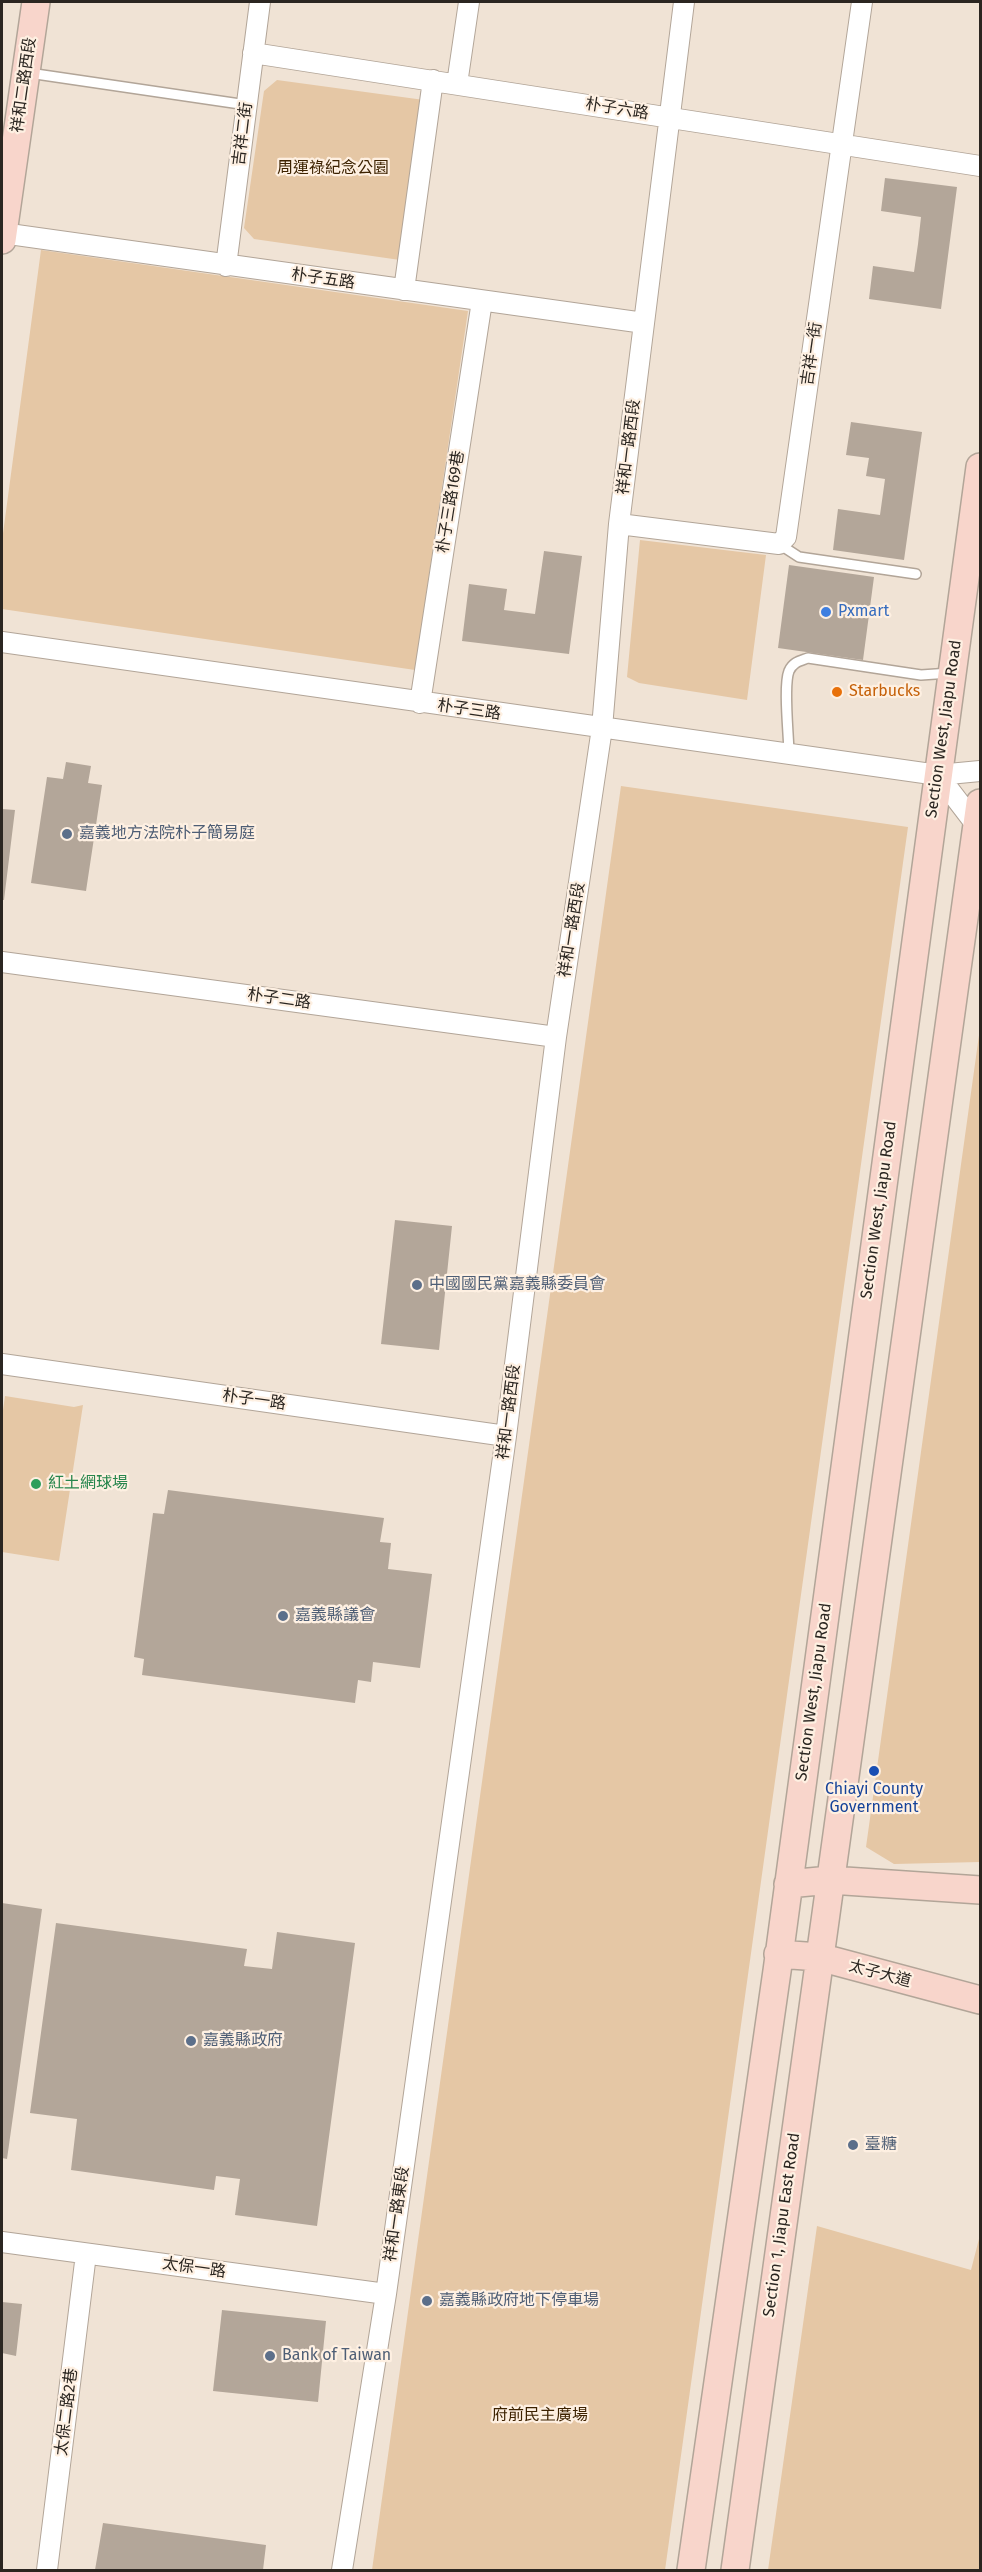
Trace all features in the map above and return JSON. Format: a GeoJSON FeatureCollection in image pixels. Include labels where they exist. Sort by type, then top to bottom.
{"type":"FeatureCollection","features":[{"type":"Feature","properties":{"kind":"main road","name":"祥和二路西段"},"geometry":{"type":"LineString","coordinates":[[2,235],[36,2]]}},
{"type":"Feature","properties":{"kind":"main road","name":"Section West, Jiapu Road"},"geometry":{"type":"LineString","coordinates":[[778,1954],[981,467]]}},
{"type":"Feature","properties":{"kind":"main road"},"geometry":{"type":"LineString","coordinates":[[830,1880],[979,819]]}},
{"type":"Feature","properties":{"kind":"main road"},"geometry":{"type":"LineString","coordinates":[[788,1884],[830,1880],[981,1890]]}},
{"type":"Feature","properties":{"kind":"main road","name":"Section 1, Jiapu East Road"},"geometry":{"type":"LineString","coordinates":[[735,2571],[830,1880]]}},
{"type":"Feature","properties":{"kind":"main road"},"geometry":{"type":"LineString","coordinates":[[691,2571],[778,1954]]}},
{"type":"Feature","properties":{"kind":"main road","name":"太子大道"},"geometry":{"type":"LineString","coordinates":[[778,1954],[819,1957],[981,2001]]}},
{"type":"Feature","properties":{"kind":"street","name":"吉祥二街"},"geometry":{"type":"LineString","coordinates":[[226,266],[260,2]]}},
{"type":"Feature","properties":{"kind":"street"},"geometry":{"type":"LineString","coordinates":[[457,84],[469,2]]}},
{"type":"Feature","properties":{"kind":"street","name":"祥和一路西段"},"geometry":{"type":"LineString","coordinates":[[447,1857],[506,1436],[556,1037],[602,728],[619,524],[684,2]]}},
{"type":"Feature","properties":{"kind":"street","name":"吉祥一街"},"geometry":{"type":"LineString","coordinates":[[778,544],[786,537],[862,2]]}},
{"type":"Feature","properties":{"kind":"street","name":"朴子六路"},"geometry":{"type":"LineString","coordinates":[[253,52],[981,166]]}},
{"type":"Feature","properties":{"kind":"street"},"geometry":{"type":"LineString","coordinates":[[404,290],[433,80]]}},
{"type":"Feature","properties":{"kind":"street","name":"朴子五路"},"geometry":{"type":"LineString","coordinates":[[2,235],[644,323]]}},
{"type":"Feature","properties":{"kind":"street","name":"朴子三路169巷"},"geometry":{"type":"LineString","coordinates":[[420,703],[482,301]]}},
{"type":"Feature","properties":{"kind":"street"},"geometry":{"type":"LineString","coordinates":[[619,524],[778,544]]}},
{"type":"Feature","properties":{"kind":"street","name":"朴子三路"},"geometry":{"type":"LineString","coordinates":[[2,642],[938,775],[981,771]]}},
{"type":"Feature","properties":{"kind":"street"},"geometry":{"type":"LineString","coordinates":[[938,775],[979,819]]}},
{"type":"Feature","properties":{"kind":"street","name":"朴子二路"},"geometry":{"type":"LineString","coordinates":[[2,962],[556,1037]]}},
{"type":"Feature","properties":{"kind":"street","name":"朴子一路"},"geometry":{"type":"LineString","coordinates":[[2,1364],[506,1436]]}},
{"type":"Feature","properties":{"kind":"street","name":"祥和一路東段"},"geometry":{"type":"LineString","coordinates":[[342,2571],[386,2294],[447,1857]]}},
{"type":"Feature","properties":{"kind":"street","name":"太保一路"},"geometry":{"type":"LineString","coordinates":[[2,2242],[386,2294]]}},
{"type":"Feature","properties":{"kind":"street","name":"太保二路2巷"},"geometry":{"type":"LineString","coordinates":[[47,2571],[86,2254]]}},
{"type":"Feature","properties":{"kind":"lane"},"geometry":{"type":"LineString","coordinates":[[26,72],[247,105]]}},
{"type":"Feature","properties":{"kind":"lane"},"geometry":{"type":"LineString","coordinates":[[778,544],[799,557],[916,574]]}},
{"type":"Feature","properties":{"kind":"lane"},"geometry":{"type":"LineString","coordinates":[[789,755],[787,682],[789,670],[796,662],[808,658],[921,675],[952,673]]}},
{"type":"Feature","properties":{"kind":"green space","name":"周運祿紀念公園"},"geometry":{"type":"Polygon","coordinates":[[[277,80],[424,100],[400,260],[254,239],[244,228],[264,91],[277,80]]]}},
{"type":"Feature","properties":{"kind":"green space"},"geometry":{"type":"Polygon","coordinates":[[[41,250],[468,311],[415,670],[2,609],[2,541],[41,250]]]}},
{"type":"Feature","properties":{"kind":"green space"},"geometry":{"type":"Polygon","coordinates":[[[640,540],[766,555],[747,700],[639,683],[627,677],[640,540]]]}},
{"type":"Feature","properties":{"kind":"green space","name":"府前民主廣場"},"geometry":{"type":"Polygon","coordinates":[[[621,786],[908,827],[665,2570],[372,2570],[621,786]]]}},
{"type":"Feature","properties":{"kind":"green space"},"geometry":{"type":"Polygon","coordinates":[[[980,1028],[980,1862],[894,1864],[866,1847],[980,1028]]]}},
{"type":"Feature","properties":{"kind":"green space","name":"紅土網球場"},"geometry":{"type":"Polygon","coordinates":[[[5,1396],[74,1407],[83,1405],[59,1561],[2,1552],[2,1417],[5,1396]]]}},
{"type":"Feature","properties":{"kind":"green space"},"geometry":{"type":"Polygon","coordinates":[[[817,2226],[971,2270],[980,2235],[980,2570],[768,2570],[817,2226]]]}},
{"type":"Feature","properties":{"kind":"building"},"geometry":{"type":"Polygon","coordinates":[[[885,178],[957,187],[941,309],[869,299],[873,266],[914,272],[918,244],[921,217],[881,211],[885,178]]]}},
{"type":"Feature","properties":{"kind":"building"},"geometry":{"type":"Polygon","coordinates":[[[851,422],[922,432],[904,560],[833,550],[838,509],[880,515],[885,479],[866,476],[869,458],[846,455],[851,422]]]}},
{"type":"Feature","properties":{"kind":"building"},"geometry":{"type":"Polygon","coordinates":[[[544,551],[582,556],[569,654],[462,641],[469,584],[507,589],[504,610],[535,614],[544,551]]]}},
{"type":"Feature","properties":{"kind":"building","name":"Pxmart"},"geometry":{"type":"Polygon","coordinates":[[[789,565],[874,577],[863,660],[778,648],[789,565]]]}},
{"type":"Feature","properties":{"kind":"building","name":"嘉義地方法院朴子簡易庭"},"geometry":{"type":"Polygon","coordinates":[[[66,762],[91,766],[88,783],[102,785],[86,891],[31,883],[47,777],[63,779],[66,762]]]}},
{"type":"Feature","properties":{"kind":"building"},"geometry":{"type":"Polygon","coordinates":[[[2,809],[15,810],[4,900],[2,900],[2,809]]]}},
{"type":"Feature","properties":{"kind":"building","name":"中國國民黨嘉義縣委員會"},"geometry":{"type":"Polygon","coordinates":[[[395,1220],[452,1226],[439,1350],[381,1344],[395,1220]]]}},
{"type":"Feature","properties":{"kind":"building","name":"嘉義縣議會"},"geometry":{"type":"Polygon","coordinates":[[[168,1490],[384,1518],[380,1542],[391,1543],[388,1569],[432,1574],[420,1668],[373,1662],[371,1682],[358,1680],[355,1703],[142,1675],[144,1659],[134,1657],[153,1513],[164,1514],[168,1490]]]}},
{"type":"Feature","properties":{"kind":"building"},"geometry":{"type":"Polygon","coordinates":[[[2,1903],[42,1909],[7,2159],[2,2158],[2,1903]]]}},
{"type":"Feature","properties":{"kind":"building","name":"嘉義縣政府"},"geometry":{"type":"Polygon","coordinates":[[[56,1923],[247,1949],[244,1966],[272,1969],[277,1932],[355,1943],[317,2226],[235,2215],[240,2179],[216,2176],[214,2190],[71,2170],[77,2119],[30,2113],[56,1923]]]}},
{"type":"Feature","properties":{"kind":"building"},"geometry":{"type":"Polygon","coordinates":[[[2,2302],[22,2304],[16,2356],[2,2353],[2,2302]]]}},
{"type":"Feature","properties":{"kind":"building","name":"Bank of Taiwan"},"geometry":{"type":"Polygon","coordinates":[[[222,2310],[326,2321],[318,2402],[213,2391],[222,2310]]]}},
{"type":"Feature","properties":{"kind":"building"},"geometry":{"type":"Polygon","coordinates":[[[103,2523],[266,2545],[263,2570],[95,2570],[103,2523]]]}},
{"type":"Feature","properties":{"kind":"place","name":"Pxmart"},"geometry":{"type":"Point","coordinates":[826,612]}},
{"type":"Feature","properties":{"kind":"place","name":"Starbucks"},"geometry":{"type":"Point","coordinates":[837,692]}},
{"type":"Feature","properties":{"kind":"place","name":"嘉義地方法院朴子簡易庭"},"geometry":{"type":"Point","coordinates":[67,834]}},
{"type":"Feature","properties":{"kind":"place","name":"中國國民黨嘉義縣委員會"},"geometry":{"type":"Point","coordinates":[417,1285]}},
{"type":"Feature","properties":{"kind":"place","name":"紅土網球場"},"geometry":{"type":"Point","coordinates":[36,1484]}},
{"type":"Feature","properties":{"kind":"place","name":"嘉義縣議會"},"geometry":{"type":"Point","coordinates":[283,1616]}},
{"type":"Feature","properties":{"kind":"place","name":"Chiayi County Government"},"geometry":{"type":"Point","coordinates":[874,1771]}},
{"type":"Feature","properties":{"kind":"place","name":"嘉義縣政府"},"geometry":{"type":"Point","coordinates":[191,2041]}},
{"type":"Feature","properties":{"kind":"place","name":"臺糖"},"geometry":{"type":"Point","coordinates":[853,2145]}},
{"type":"Feature","properties":{"kind":"place","name":"嘉義縣政府地下停車場"},"geometry":{"type":"Point","coordinates":[427,2301]}},
{"type":"Feature","properties":{"kind":"place","name":"Bank of Taiwan"},"geometry":{"type":"Point","coordinates":[270,2356]}}]}
